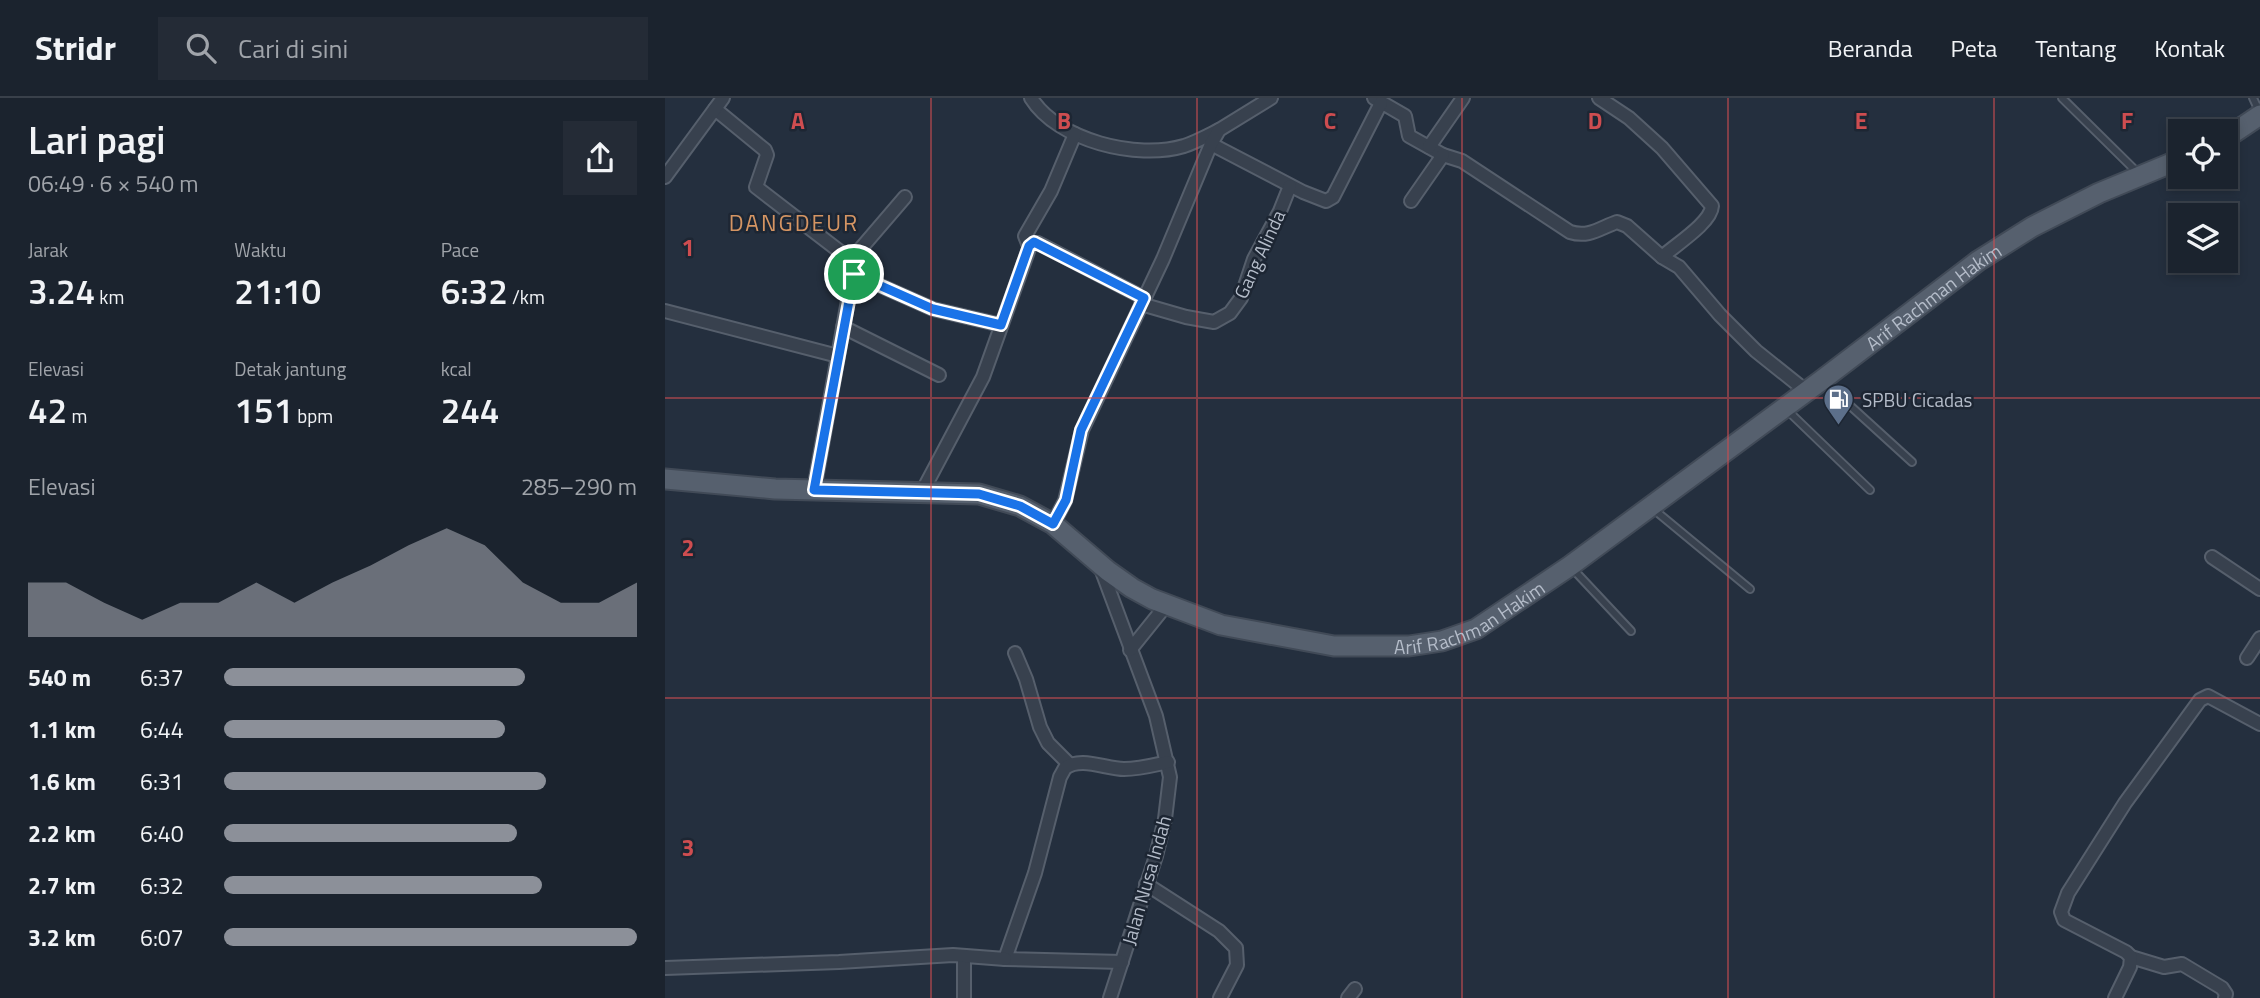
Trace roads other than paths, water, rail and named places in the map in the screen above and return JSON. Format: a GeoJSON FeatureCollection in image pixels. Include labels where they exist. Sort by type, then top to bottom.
{"type":"FeatureCollection","features":[{"type":"Feature","properties":{"kind":"main road"},"geometry":{"type":"LineString","coordinates":[[2238,130],[2260,114]]}},
{"type":"Feature","properties":{"kind":"main road","name":"Arif Rachman Hakim"},"geometry":{"type":"LineString","coordinates":[[665,479],[775,489],[979,494],[1020,506],[1053,524],[1132,588],[1221,625],[1334,646],[1409,646],[1442,641],[1476,629],[1570,566],[1978,261],[2032,228],[2099,193],[2168,165]]}},
{"type":"Feature","properties":{"kind":"street"},"geometry":{"type":"LineString","coordinates":[[665,177],[723,98]]}},
{"type":"Feature","properties":{"kind":"street"},"geometry":{"type":"LineString","coordinates":[[1031,98],[1046,117],[1075,134],[1125,149],[1161,150],[1212,137],[1271,98]]}},
{"type":"Feature","properties":{"kind":"street"},"geometry":{"type":"LineString","coordinates":[[1429,147],[1463,98]]}},
{"type":"Feature","properties":{"kind":"street"},"geometry":{"type":"LineString","coordinates":[[1599,98],[1629,118],[1662,148],[1712,206],[1705,222],[1662,257]]}},
{"type":"Feature","properties":{"kind":"street"},"geometry":{"type":"LineString","coordinates":[[1212,137],[1290,186],[1326,201],[1333,197],[1377,100],[1405,117],[1409,136],[1443,155],[1462,161],[1570,232],[1590,234],[1613,223],[1620,223],[1662,257],[1679,267],[1720,315],[1756,351],[1814,386]]}},
{"type":"Feature","properties":{"kind":"street"},"geometry":{"type":"LineString","coordinates":[[715,109],[765,150],[767,155],[757,187],[851,260],[854,274],[814,490]]}},
{"type":"Feature","properties":{"kind":"street"},"geometry":{"type":"LineString","coordinates":[[922,492],[980,384],[1029,246],[1025,236],[1051,191],[1075,134]]}},
{"type":"Feature","properties":{"kind":"street"},"geometry":{"type":"LineString","coordinates":[[1053,524],[1066,500],[1081,430],[1143,301],[1212,137]]}},
{"type":"Feature","properties":{"kind":"street"},"geometry":{"type":"LineString","coordinates":[[1411,201],[1443,155]]}},
{"type":"Feature","properties":{"kind":"street","name":"Gang Alinda"},"geometry":{"type":"LineString","coordinates":[[1029,246],[1031,243],[1038,243],[1143,301],[1186,317],[1214,322],[1230,313],[1241,298],[1254,259],[1290,186]]}},
{"type":"Feature","properties":{"kind":"street"},"geometry":{"type":"LineString","coordinates":[[851,260],[905,197]]}},
{"type":"Feature","properties":{"kind":"street"},"geometry":{"type":"LineString","coordinates":[[854,274],[933,309],[1001,325]]}},
{"type":"Feature","properties":{"kind":"street"},"geometry":{"type":"LineString","coordinates":[[665,312],[838,356]]}},
{"type":"Feature","properties":{"kind":"street"},"geometry":{"type":"LineString","coordinates":[[843,327],[939,375]]}},
{"type":"Feature","properties":{"kind":"street"},"geometry":{"type":"LineString","coordinates":[[2212,557],[2260,589]]}},
{"type":"Feature","properties":{"kind":"street","name":"Jalan Nusa Indah"},"geometry":{"type":"LineString","coordinates":[[1099,562],[1156,716],[1170,777],[1165,819],[1110,998]]}},
{"type":"Feature","properties":{"kind":"street"},"geometry":{"type":"LineString","coordinates":[[1131,650],[1167,604]]}},
{"type":"Feature","properties":{"kind":"street"},"geometry":{"type":"LineString","coordinates":[[2247,658],[2260,638]]}},
{"type":"Feature","properties":{"kind":"street"},"geometry":{"type":"LineString","coordinates":[[1015,653],[1044,735],[1048,743],[1069,764]]}},
{"type":"Feature","properties":{"kind":"street"},"geometry":{"type":"LineString","coordinates":[[2225,998],[2226,993],[2222,988],[2182,964],[2164,967],[2131,957],[2064,920],[2061,912],[2068,893],[2125,803],[2200,700],[2208,696],[2260,724]]}},
{"type":"Feature","properties":{"kind":"street"},"geometry":{"type":"LineString","coordinates":[[1005,959],[1035,873],[1061,778],[1069,764],[1079,762],[1110,769],[1128,769],[1168,762]]}},
{"type":"Feature","properties":{"kind":"street"},"geometry":{"type":"LineString","coordinates":[[1146,884],[1219,931],[1236,948],[1237,965],[1220,998]]}},
{"type":"Feature","properties":{"kind":"street"},"geometry":{"type":"LineString","coordinates":[[964,956],[964,998]]}},
{"type":"Feature","properties":{"kind":"street"},"geometry":{"type":"LineString","coordinates":[[665,968],[964,956],[1122,962]]}},
{"type":"Feature","properties":{"kind":"street"},"geometry":{"type":"LineString","coordinates":[[2115,998],[2130,967],[2131,957]]}},
{"type":"Feature","properties":{"kind":"lane"},"geometry":{"type":"LineString","coordinates":[[2062,98],[2141,176]]}},
{"type":"Feature","properties":{"kind":"lane"},"geometry":{"type":"LineString","coordinates":[[2253,98],[2260,114]]}},
{"type":"Feature","properties":{"kind":"lane"},"geometry":{"type":"LineString","coordinates":[[1814,386],[1912,462]]}},
{"type":"Feature","properties":{"kind":"lane"},"geometry":{"type":"LineString","coordinates":[[1784,407],[1870,491]]}},
{"type":"Feature","properties":{"kind":"lane"},"geometry":{"type":"LineString","coordinates":[[1650,507],[1750,589]]}},
{"type":"Feature","properties":{"kind":"lane"},"geometry":{"type":"LineString","coordinates":[[1570,566],[1631,631]]}},
{"type":"Feature","properties":{"kind":"place","name":"SPBU Cicadas"},"geometry":{"type":"Point","coordinates":[1839,426]}},
{"type":"Feature","properties":{"kind":"district","name":"DANGDEUR"},"geometry":{"type":"Point","coordinates":[794,222]}}]}
